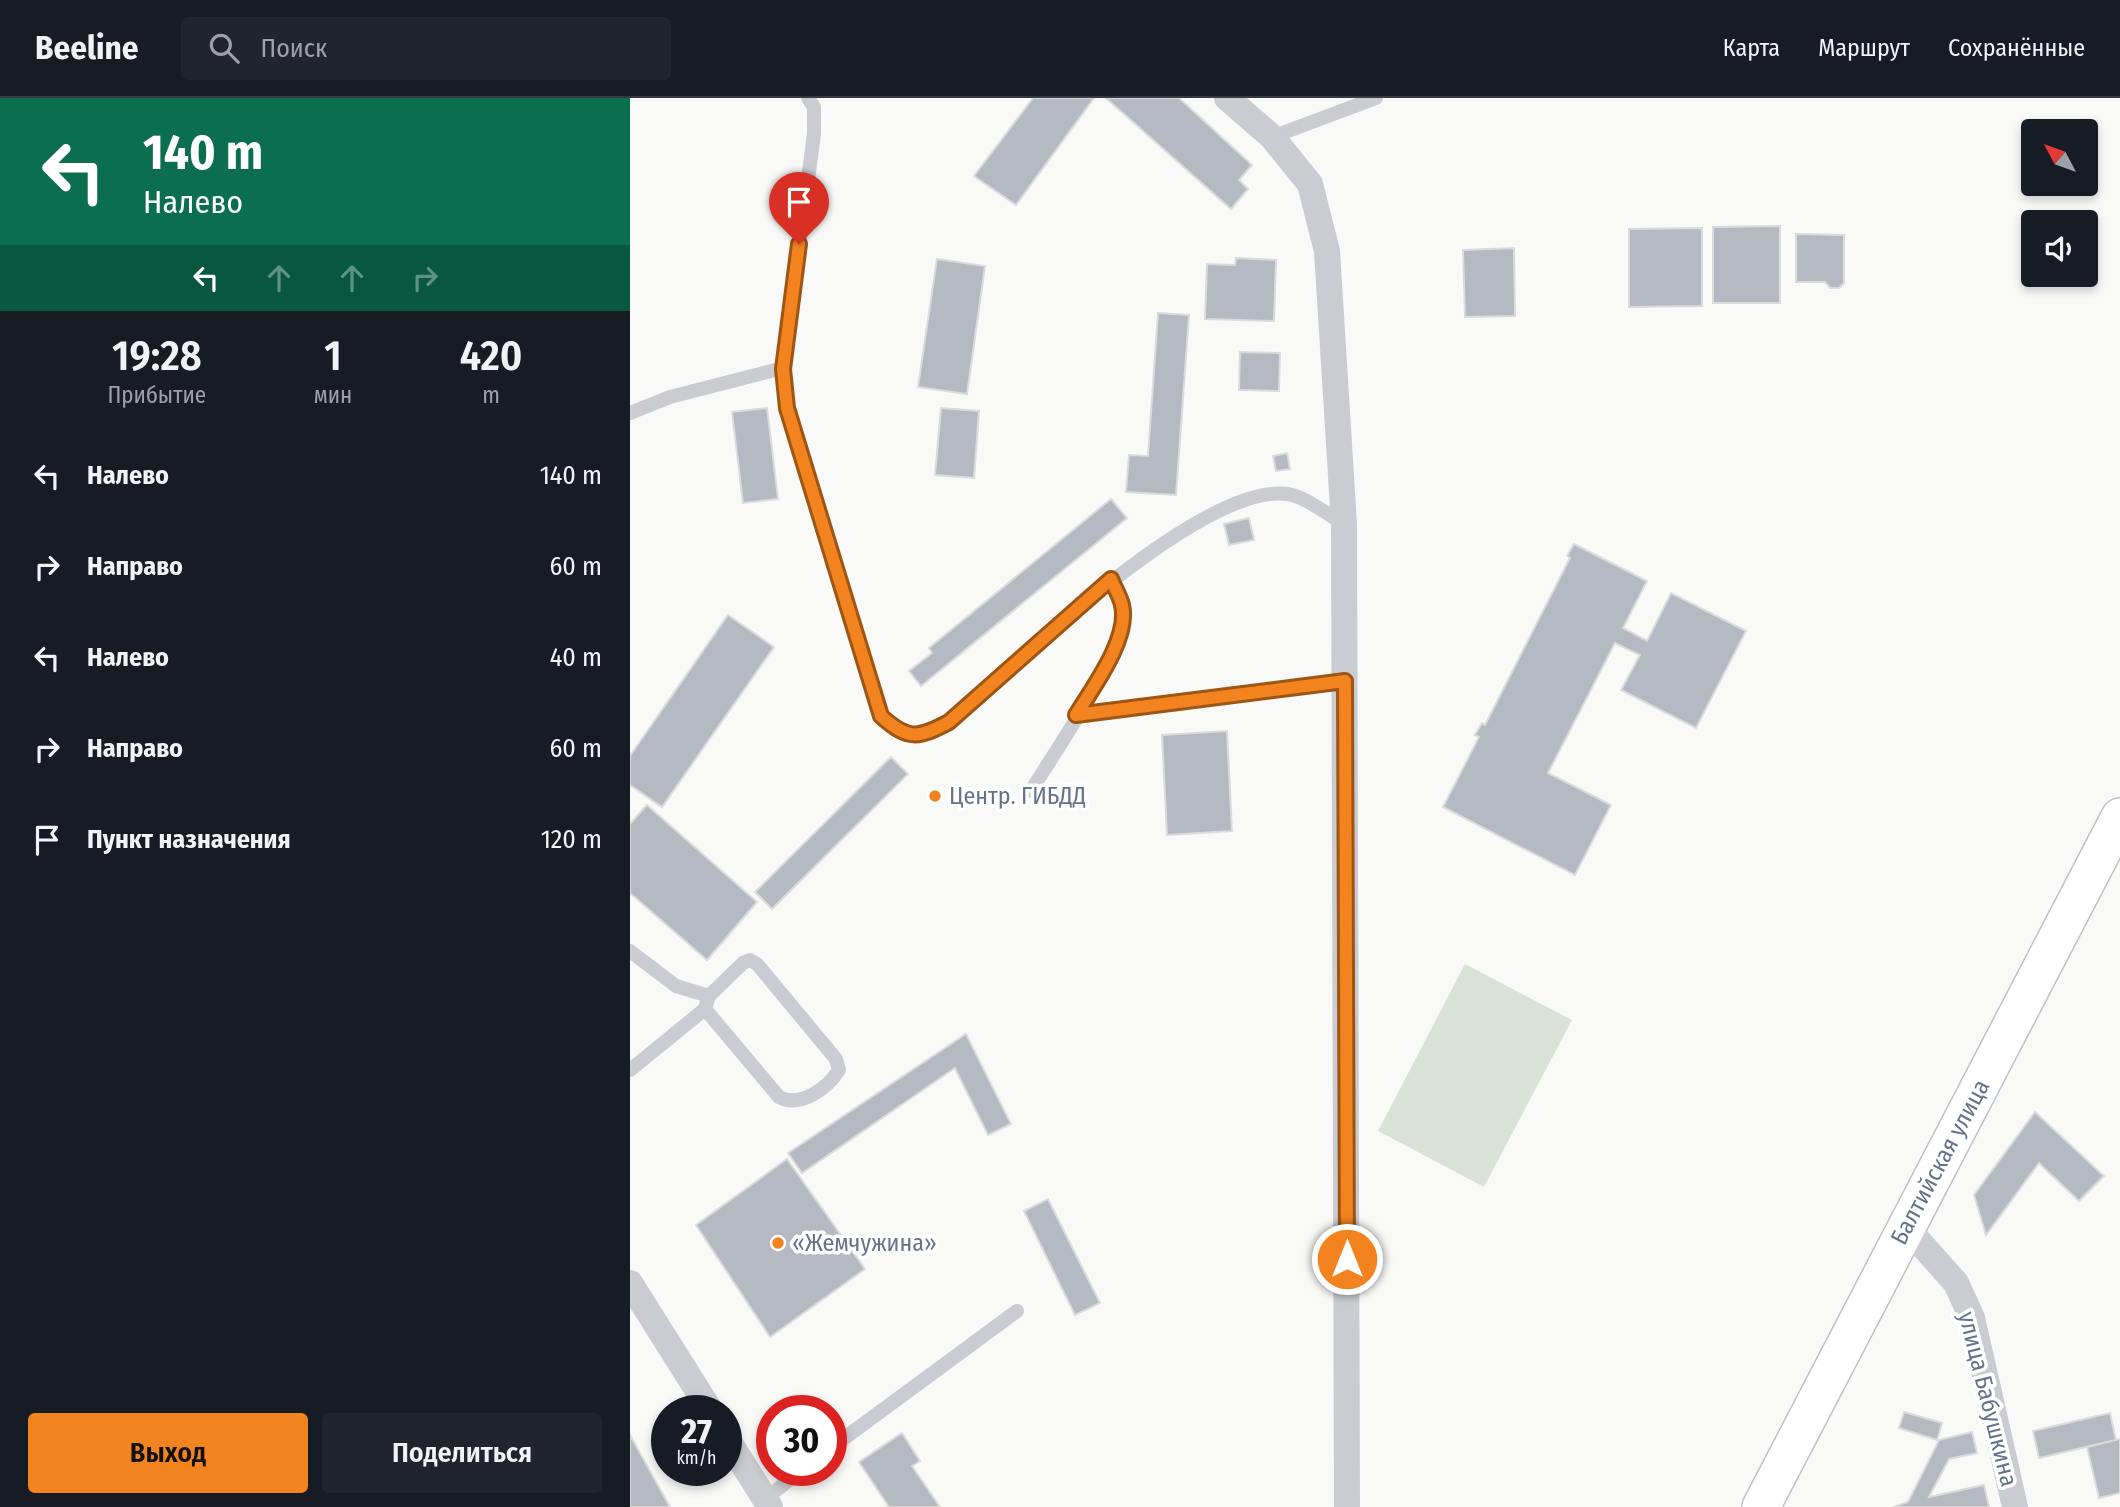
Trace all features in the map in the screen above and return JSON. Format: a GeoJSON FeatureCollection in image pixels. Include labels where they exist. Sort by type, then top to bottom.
{"type":"FeatureCollection","features":[{"type":"Feature","properties":{"kind":"main road","name":"Балтийская улица"},"geometry":{"type":"LineString","coordinates":[[1761,1507],[2120,817]]}},
{"type":"Feature","properties":{"kind":"street"},"geometry":{"type":"LineString","coordinates":[[1227,98],[1272,136],[1310,184],[1327,251],[1344,524],[1347,1507]]}},
{"type":"Feature","properties":{"kind":"street","name":"улица Бабушкина"},"geometry":{"type":"LineString","coordinates":[[1906,1227],[1956,1283],[1972,1318],[2015,1507]]}},
{"type":"Feature","properties":{"kind":"street"},"geometry":{"type":"LineString","coordinates":[[630,1283],[701,1395]]}},
{"type":"Feature","properties":{"kind":"street"},"geometry":{"type":"LineString","coordinates":[[742,1463],[767,1503]]}},
{"type":"Feature","properties":{"kind":"lane"},"geometry":{"type":"LineString","coordinates":[[808,98],[814,107],[814,134],[783,369],[787,408],[881,716],[898,732],[923,736],[949,722],[1111,579],[1214,514],[1262,495],[1290,494],[1344,524]]}},
{"type":"Feature","properties":{"kind":"lane"},"geometry":{"type":"LineString","coordinates":[[1272,136],[1376,98]]}},
{"type":"Feature","properties":{"kind":"lane"},"geometry":{"type":"LineString","coordinates":[[630,413],[670,397],[783,369]]}},
{"type":"Feature","properties":{"kind":"lane"},"geometry":{"type":"LineString","coordinates":[[1031,791],[1111,656],[1121,629],[1122,606],[1111,579]]}},
{"type":"Feature","properties":{"kind":"lane"},"geometry":{"type":"LineString","coordinates":[[1076,715],[1345,681]]}},
{"type":"Feature","properties":{"kind":"lane"},"geometry":{"type":"LineString","coordinates":[[630,951],[676,986],[707,1002],[779,1097],[789,1102],[798,1102],[833,1080],[839,1070],[836,1059],[757,964],[750,960],[743,963],[707,1002],[630,1070]]}},
{"type":"Feature","properties":{"kind":"lane"},"geometry":{"type":"LineString","coordinates":[[847,1436],[1017,1311]]}},
{"type":"Feature","properties":{"kind":"lane"},"geometry":{"type":"LineString","coordinates":[[767,1503],[785,1486]]}},
{"type":"Feature","properties":{"kind":"shaded area"},"geometry":{"type":"Polygon","coordinates":[[[1465,964],[1572,1020],[1484,1187],[1378,1131],[1465,964]]]}},
{"type":"Feature","properties":{"kind":"building"},"geometry":{"type":"Polygon","coordinates":[[[1033,98],[1094,98],[1016,205],[974,176],[1033,98]]]}},
{"type":"Feature","properties":{"kind":"building"},"geometry":{"type":"Polygon","coordinates":[[[1106,98],[1179,98],[1252,165],[1239,180],[1248,189],[1231,209],[1106,98]]]}},
{"type":"Feature","properties":{"kind":"building"},"geometry":{"type":"Polygon","coordinates":[[[1780,226],[1780,303],[1713,303],[1713,227],[1780,226]]]}},
{"type":"Feature","properties":{"kind":"building"},"geometry":{"type":"Polygon","coordinates":[[[1702,228],[1702,306],[1629,307],[1629,229],[1702,228]]]}},
{"type":"Feature","properties":{"kind":"building"},"geometry":{"type":"Polygon","coordinates":[[[1796,234],[1844,235],[1844,283],[1839,288],[1830,288],[1825,282],[1796,282],[1796,234]]]}},
{"type":"Feature","properties":{"kind":"building"},"geometry":{"type":"Polygon","coordinates":[[[1514,248],[1515,316],[1465,317],[1463,250],[1514,248]]]}},
{"type":"Feature","properties":{"kind":"building"},"geometry":{"type":"Polygon","coordinates":[[[1236,258],[1276,260],[1274,321],[1205,319],[1207,264],[1235,265],[1236,258]]]}},
{"type":"Feature","properties":{"kind":"building"},"geometry":{"type":"Polygon","coordinates":[[[937,259],[985,266],[967,394],[918,387],[937,259]]]}},
{"type":"Feature","properties":{"kind":"building"},"geometry":{"type":"Polygon","coordinates":[[[1158,313],[1189,315],[1176,495],[1126,492],[1129,455],[1148,456],[1158,313]]]}},
{"type":"Feature","properties":{"kind":"building"},"geometry":{"type":"Polygon","coordinates":[[[1240,352],[1280,353],[1279,391],[1239,390],[1240,352]]]}},
{"type":"Feature","properties":{"kind":"building"},"geometry":{"type":"Polygon","coordinates":[[[767,408],[778,499],[743,503],[732,412],[767,408]]]}},
{"type":"Feature","properties":{"kind":"building"},"geometry":{"type":"Polygon","coordinates":[[[941,408],[979,411],[974,478],[935,475],[941,408]]]}},
{"type":"Feature","properties":{"kind":"building"},"geometry":{"type":"Polygon","coordinates":[[[1287,453],[1290,469],[1276,471],[1273,456],[1287,453]]]}},
{"type":"Feature","properties":{"kind":"building"},"geometry":{"type":"Polygon","coordinates":[[[1111,499],[1127,518],[921,686],[909,671],[932,653],[929,648],[1111,499]]]}},
{"type":"Feature","properties":{"kind":"building"},"geometry":{"type":"Polygon","coordinates":[[[1249,518],[1254,540],[1229,545],[1224,524],[1249,518]]]}},
{"type":"Feature","properties":{"kind":"building"},"geometry":{"type":"Polygon","coordinates":[[[1574,544],[1647,581],[1623,628],[1647,641],[1671,593],[1746,631],[1696,728],[1621,690],[1640,655],[1615,643],[1548,773],[1611,805],[1575,875],[1443,807],[1479,737],[1475,735],[1482,723],[1485,725],[1570,558],[1567,556],[1574,544]]]}},
{"type":"Feature","properties":{"kind":"building"},"geometry":{"type":"Polygon","coordinates":[[[728,615],[774,647],[662,807],[630,785],[630,756],[728,615]]]}},
{"type":"Feature","properties":{"kind":"building"},"geometry":{"type":"Polygon","coordinates":[[[1227,731],[1232,831],[1167,835],[1162,735],[1227,731]]]}},
{"type":"Feature","properties":{"kind":"building"},"geometry":{"type":"Polygon","coordinates":[[[891,757],[908,774],[772,909],[755,892],[891,757]]]}},
{"type":"Feature","properties":{"kind":"building"},"geometry":{"type":"Polygon","coordinates":[[[647,805],[757,902],[707,960],[630,893],[630,824],[647,805]]]}},
{"type":"Feature","properties":{"kind":"building"},"geometry":{"type":"Polygon","coordinates":[[[966,1034],[1011,1124],[988,1135],[955,1068],[802,1173],[788,1153],[966,1034]]]}},
{"type":"Feature","properties":{"kind":"building"},"geometry":{"type":"Polygon","coordinates":[[[2035,1112],[2104,1176],[2079,1201],[2039,1163],[1986,1235],[1974,1195],[2035,1112]]]}},
{"type":"Feature","properties":{"kind":"building"},"geometry":{"type":"Polygon","coordinates":[[[787,1159],[865,1269],[770,1337],[696,1225],[787,1159]]]}},
{"type":"Feature","properties":{"kind":"building"},"geometry":{"type":"Polygon","coordinates":[[[1048,1199],[1100,1303],[1075,1315],[1024,1211],[1048,1199]]]}},
{"type":"Feature","properties":{"kind":"building"},"geometry":{"type":"Polygon","coordinates":[[[1904,1412],[1942,1423],[1937,1440],[1899,1428],[1904,1412]]]}},
{"type":"Feature","properties":{"kind":"building"},"geometry":{"type":"Polygon","coordinates":[[[2110,1413],[2116,1440],[2039,1458],[2033,1431],[2110,1413]]]}},
{"type":"Feature","properties":{"kind":"building"},"geometry":{"type":"Polygon","coordinates":[[[1972,1432],[1977,1453],[1949,1459],[1929,1497],[1984,1485],[1989,1507],[1893,1507],[1908,1502],[1939,1440],[1972,1432]]]}},
{"type":"Feature","properties":{"kind":"building"},"geometry":{"type":"Polygon","coordinates":[[[902,1433],[920,1461],[912,1466],[940,1507],[889,1507],[859,1462],[902,1433]]]}},
{"type":"Feature","properties":{"kind":"building"},"geometry":{"type":"Polygon","coordinates":[[[630,1435],[651,1473],[651,1486],[658,1486],[670,1507],[630,1507],[630,1435]]]}},
{"type":"Feature","properties":{"kind":"building"},"geometry":{"type":"Polygon","coordinates":[[[2120,1439],[2120,1493],[2099,1498],[2087,1447],[2120,1439]]]}},
{"type":"Feature","properties":{"kind":"place","name":"Центр. ГИБДД"},"geometry":{"type":"Point","coordinates":[935,796]}},
{"type":"Feature","properties":{"kind":"place","name":"«Жемчужина»"},"geometry":{"type":"Point","coordinates":[778,1243]}},
{"type":"Feature","properties":{"kind":"route"},"geometry":{"type":"LineString","coordinates":[[799,244],[783,369],[787,408],[881,716],[898,732],[923,736],[949,722],[1111,579],[1122,606],[1121,629],[1111,656],[1076,715],[1345,681],[1347,1259]]}}]}
